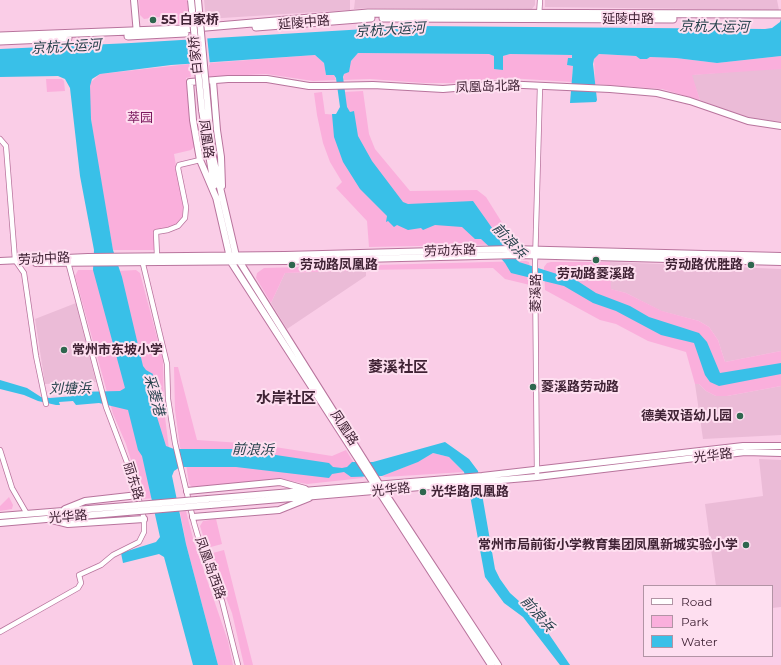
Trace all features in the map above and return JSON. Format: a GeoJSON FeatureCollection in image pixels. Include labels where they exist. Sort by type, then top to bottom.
{"type":"FeatureCollection","features":[{"type":"Feature","properties":{"kind":"main road"},"geometry":{"type":"LineString","coordinates":[[135,0],[137,33]]}},
{"type":"Feature","properties":{"kind":"main road","name":"白家桥"},"geometry":{"type":"LineString","coordinates":[[191,0],[202,110]]}},
{"type":"Feature","properties":{"kind":"main road","name":"白家桥"},"geometry":{"type":"LineString","coordinates":[[198,0],[208,109]]}},
{"type":"Feature","properties":{"kind":"main road"},"geometry":{"type":"LineString","coordinates":[[752,17],[781,14]]}},
{"type":"Feature","properties":{"kind":"main road"},"geometry":{"type":"LineString","coordinates":[[752,17],[781,18]]}},
{"type":"Feature","properties":{"kind":"main road","name":"延陵中路"},"geometry":{"type":"LineString","coordinates":[[0,41],[369,18],[752,17]]}},
{"type":"Feature","properties":{"kind":"main road","name":"延陵中路"},"geometry":{"type":"LineString","coordinates":[[0,36],[137,33]]}},
{"type":"Feature","properties":{"kind":"main road","name":"凤凰岛北路"},"geometry":{"type":"LineString","coordinates":[[200,160],[193,120],[190,82],[267,79],[308,86],[373,85],[443,89],[502,84],[596,88],[657,93],[748,121],[781,126]]}},
{"type":"Feature","properties":{"kind":"main road"},"geometry":{"type":"LineString","coordinates":[[213,81],[216,130],[221,157],[219,200]]}},
{"type":"Feature","properties":{"kind":"main road","name":"凤凰路"},"geometry":{"type":"LineString","coordinates":[[208,109],[212,153],[219,200]]}},
{"type":"Feature","properties":{"kind":"main road","name":"凤凰路"},"geometry":{"type":"LineString","coordinates":[[202,110],[207,155],[232,258],[362,459]]}},
{"type":"Feature","properties":{"kind":"main road"},"geometry":{"type":"LineString","coordinates":[[200,160],[219,200]]}},
{"type":"Feature","properties":{"kind":"main road","name":"劳动东路"},"geometry":{"type":"LineString","coordinates":[[87,260],[232,258],[510,249],[536,253],[781,262]]}},
{"type":"Feature","properties":{"kind":"main road","name":"劳动东路"},"geometry":{"type":"LineString","coordinates":[[239,262],[496,256],[536,253],[781,256]]}},
{"type":"Feature","properties":{"kind":"main road","name":"劳动东路"},"geometry":{"type":"LineString","coordinates":[[142,259],[157,256],[232,258]]}},
{"type":"Feature","properties":{"kind":"main road","name":"凤凰路"},"geometry":{"type":"LineString","coordinates":[[232,258],[239,262],[491,665]]}},
{"type":"Feature","properties":{"kind":"main road","name":"劳动中路"},"geometry":{"type":"LineString","coordinates":[[0,264],[17,262],[87,260]]}},
{"type":"Feature","properties":{"kind":"main road","name":"劳动中路"},"geometry":{"type":"LineString","coordinates":[[0,261],[68,262],[87,260]]}},
{"type":"Feature","properties":{"kind":"main road","name":"光华路"},"geometry":{"type":"LineString","coordinates":[[536,474],[743,446],[781,446]]}},
{"type":"Feature","properties":{"kind":"main road","name":"光华路"},"geometry":{"type":"LineString","coordinates":[[209,502],[309,490],[377,484],[461,481],[745,452],[781,453]]}},
{"type":"Feature","properties":{"kind":"main road"},"geometry":{"type":"LineString","coordinates":[[187,491],[280,482],[309,490]]}},
{"type":"Feature","properties":{"kind":"main road","name":"凤凰路"},"geometry":{"type":"LineString","coordinates":[[377,484],[498,665]]}},
{"type":"Feature","properties":{"kind":"main road","name":"光华路"},"geometry":{"type":"LineString","coordinates":[[0,523],[49,519],[126,509],[312,496],[377,484]]}},
{"type":"Feature","properties":{"kind":"main road"},"geometry":{"type":"LineString","coordinates":[[58,511],[84,501],[138,495]]}},
{"type":"Feature","properties":{"kind":"main road"},"geometry":{"type":"LineString","coordinates":[[193,518],[279,510],[312,496]]}},
{"type":"Feature","properties":{"kind":"main road","name":"光华路"},"geometry":{"type":"LineString","coordinates":[[0,516],[58,511],[126,509]]}},
{"type":"Feature","properties":{"kind":"main road"},"geometry":{"type":"LineString","coordinates":[[49,519],[68,524],[144,519]]}},
{"type":"Feature","properties":{"kind":"street"},"geometry":{"type":"LineString","coordinates":[[539,17],[540,0]]}},
{"type":"Feature","properties":{"kind":"street","name":"菱溪路"},"geometry":{"type":"LineString","coordinates":[[536,474],[535,264],[540,86]]}},
{"type":"Feature","properties":{"kind":"street"},"geometry":{"type":"LineString","coordinates":[[0,139],[6,146],[17,262],[24,273],[43,396],[46,404]]}},
{"type":"Feature","properties":{"kind":"street"},"geometry":{"type":"LineString","coordinates":[[157,256],[156,232],[168,230],[178,226],[185,218],[186,207],[178,168],[179,165],[200,160]]}},
{"type":"Feature","properties":{"kind":"street","name":"凤凰岛西路"},"geometry":{"type":"LineString","coordinates":[[142,259],[167,364],[168,399],[175,443],[204,557],[222,601],[238,665]]}},
{"type":"Feature","properties":{"kind":"street","name":"丽东路"},"geometry":{"type":"LineString","coordinates":[[0,632],[78,588],[81,583],[79,575],[101,565],[113,555],[139,542],[144,532],[144,519],[138,495],[128,462],[106,407],[68,262]]}},
{"type":"Feature","properties":{"kind":"street"},"geometry":{"type":"LineString","coordinates":[[0,450],[12,488],[27,514]]}},
{"type":"Feature","properties":{"kind":"shaded area"},"geometry":{"type":"Polygon","coordinates":[[[204,0],[350,0],[350,10],[206,19],[204,0]]]}},
{"type":"Feature","properties":{"kind":"shaded area"},"geometry":{"type":"Polygon","coordinates":[[[355,0],[535,0],[535,5],[532,9],[354,9],[355,0]]]}},
{"type":"Feature","properties":{"kind":"shaded area"},"geometry":{"type":"Polygon","coordinates":[[[545,0],[777,0],[779,10],[545,7],[545,0]]]}},
{"type":"Feature","properties":{"kind":"shaded area"},"geometry":{"type":"Polygon","coordinates":[[[781,69],[781,122],[756,119],[731,113],[700,100],[691,75],[781,69]]]}},
{"type":"Feature","properties":{"kind":"shaded area"},"geometry":{"type":"Polygon","coordinates":[[[610,262],[781,269],[781,351],[725,362],[718,340],[709,327],[699,321],[661,311],[626,293],[610,289],[610,262]]]}},
{"type":"Feature","properties":{"kind":"shaded area"},"geometry":{"type":"Polygon","coordinates":[[[366,270],[366,276],[287,329],[271,303],[285,273],[366,270]]]}},
{"type":"Feature","properties":{"kind":"shaded area","name":"常州市东坡小学"},"geometry":{"type":"Polygon","coordinates":[[[76,303],[96,382],[45,384],[35,319],[76,303]]]}},
{"type":"Feature","properties":{"kind":"shaded area","name":"德美双语幼儿园"},"geometry":{"type":"Polygon","coordinates":[[[695,384],[699,384],[706,391],[716,396],[727,396],[781,386],[781,435],[703,439],[695,384]]]}},
{"type":"Feature","properties":{"kind":"shaded area","name":"常州市局前街小学教育集团凤凰新城实验小学"},"geometry":{"type":"Polygon","coordinates":[[[759,459],[781,460],[781,607],[773,608],[773,585],[716,585],[705,504],[763,496],[759,459]]]}},
{"type":"Feature","properties":{"kind":"green space"},"geometry":{"type":"Polygon","coordinates":[[[139,0],[187,0],[189,22],[178,24],[166,16],[144,19],[140,15],[139,0]]]}},
{"type":"Feature","properties":{"kind":"green space"},"geometry":{"type":"Polygon","coordinates":[[[358,53],[489,54],[495,56],[503,70],[503,56],[510,54],[573,55],[567,65],[573,66],[572,82],[508,78],[452,83],[423,83],[370,79],[343,80],[344,74],[346,73],[351,61],[358,53]]]}},
{"type":"Feature","properties":{"kind":"green space"},"geometry":{"type":"Polygon","coordinates":[[[599,54],[636,56],[640,59],[647,59],[650,57],[676,58],[717,63],[781,56],[781,69],[692,75],[700,100],[662,89],[595,84],[594,59],[599,54]]]}},
{"type":"Feature","properties":{"kind":"green space"},"geometry":{"type":"Polygon","coordinates":[[[315,55],[324,63],[326,75],[334,75],[336,80],[313,81],[266,74],[209,77],[209,63],[315,55]]]}},
{"type":"Feature","properties":{"kind":"green space","name":"萃园"},"geometry":{"type":"Polygon","coordinates":[[[189,64],[191,77],[186,78],[190,118],[195,146],[191,150],[174,154],[183,207],[182,217],[176,224],[167,228],[154,230],[154,250],[113,250],[94,146],[89,100],[90,83],[100,74],[189,64]]]}},
{"type":"Feature","properties":{"kind":"green space"},"geometry":{"type":"Polygon","coordinates":[[[46,79],[62,79],[64,81],[65,91],[47,92],[46,79]]]}},
{"type":"Feature","properties":{"kind":"green space"},"geometry":{"type":"Polygon","coordinates":[[[363,91],[369,134],[375,149],[410,191],[477,190],[486,197],[506,229],[518,244],[369,247],[367,221],[336,188],[342,182],[330,162],[323,143],[314,93],[322,92],[325,114],[340,115],[343,92],[363,91]]]}},
{"type":"Feature","properties":{"kind":"green space"},"geometry":{"type":"Polygon","coordinates":[[[529,262],[530,267],[530,285],[505,279],[493,268],[285,273],[271,303],[256,278],[257,273],[264,268],[529,262]]]}},
{"type":"Feature","properties":{"kind":"green space"},"geometry":{"type":"Polygon","coordinates":[[[610,262],[611,289],[626,293],[662,311],[699,321],[709,327],[718,340],[725,362],[781,351],[781,386],[727,396],[716,396],[706,391],[699,384],[695,384],[686,352],[648,341],[616,324],[600,320],[545,290],[544,267],[547,263],[610,262]]]}},
{"type":"Feature","properties":{"kind":"green space"},"geometry":{"type":"Polygon","coordinates":[[[78,270],[99,270],[157,498],[143,499],[126,444],[113,414],[75,276],[78,270]]]}},
{"type":"Feature","properties":{"kind":"green space"},"geometry":{"type":"Polygon","coordinates":[[[136,270],[140,273],[163,360],[164,409],[169,449],[164,450],[116,271],[136,270]]]}},
{"type":"Feature","properties":{"kind":"green space"},"geometry":{"type":"Polygon","coordinates":[[[174,367],[178,367],[197,440],[256,444],[332,456],[346,450],[363,478],[307,484],[281,479],[192,487],[189,484],[186,464],[180,447],[175,410],[174,367]]]}},
{"type":"Feature","properties":{"kind":"green space"},"geometry":{"type":"Polygon","coordinates":[[[433,453],[449,457],[464,472],[382,476],[417,462],[433,453]]]}},
{"type":"Feature","properties":{"kind":"green space"},"geometry":{"type":"Polygon","coordinates":[[[9,497],[13,505],[12,509],[0,511],[0,506],[9,497]]]}},
{"type":"Feature","properties":{"kind":"green space"},"geometry":{"type":"Polygon","coordinates":[[[186,511],[194,542],[228,641],[233,665],[218,665],[186,544],[180,512],[186,511]]]}},
{"type":"Feature","properties":{"kind":"green space"},"geometry":{"type":"Polygon","coordinates":[[[216,519],[222,544],[207,548],[200,526],[203,521],[216,519]]]}},
{"type":"Feature","properties":{"kind":"green space"},"geometry":{"type":"Polygon","coordinates":[[[224,550],[253,665],[244,665],[232,613],[209,554],[224,550]]]}},
{"type":"Feature","properties":{"kind":"water","name":"京杭大运河"},"geometry":{"type":"Polygon","coordinates":[[[781,19],[781,56],[717,63],[676,58],[650,57],[647,59],[640,59],[636,56],[599,54],[594,59],[593,64],[596,102],[570,103],[573,66],[567,65],[568,58],[572,58],[572,55],[510,54],[503,56],[503,70],[494,69],[494,56],[489,54],[358,53],[351,61],[349,72],[344,74],[343,77],[347,107],[350,112],[354,111],[358,136],[372,161],[403,202],[408,204],[473,201],[502,242],[519,262],[576,280],[596,293],[630,306],[649,317],[699,333],[707,342],[720,373],[781,363],[781,374],[719,386],[710,382],[705,375],[694,343],[661,335],[616,311],[593,303],[564,286],[511,273],[497,254],[481,239],[475,239],[462,227],[435,225],[423,230],[421,228],[408,230],[397,225],[394,227],[388,221],[386,222],[387,216],[360,189],[343,162],[334,137],[332,114],[336,114],[340,107],[336,78],[334,75],[326,75],[324,63],[315,55],[171,65],[100,74],[92,79],[90,86],[91,119],[113,250],[122,277],[143,366],[146,370],[153,374],[148,388],[166,446],[174,449],[236,449],[329,463],[333,467],[342,468],[347,467],[352,462],[373,462],[445,442],[469,459],[478,471],[495,569],[500,579],[510,593],[538,618],[570,665],[560,665],[523,617],[504,603],[485,577],[469,490],[464,472],[449,457],[433,453],[418,462],[382,476],[351,477],[344,472],[332,474],[329,478],[236,467],[180,467],[174,471],[172,476],[186,544],[218,665],[193,665],[164,557],[159,554],[123,563],[121,553],[156,542],[160,537],[142,456],[138,450],[128,410],[99,403],[76,405],[73,401],[59,402],[60,405],[56,405],[0,389],[0,380],[27,388],[41,397],[50,398],[74,396],[75,392],[120,391],[125,388],[93,270],[94,250],[80,176],[70,88],[65,79],[58,76],[0,77],[0,49],[131,43],[416,26],[765,29],[772,28],[780,22],[781,19]]]}},
{"type":"Feature","properties":{"kind":"pier"},"geometry":{"type":"Polygon","coordinates":[[[207,36],[210,65],[194,66],[191,37],[207,36]]]}},
{"type":"Feature","properties":{"kind":"place","name":"55 白家桥"},"geometry":{"type":"Point","coordinates":[153,20]}},
{"type":"Feature","properties":{"kind":"place","name":"劳动路菱溪路"},"geometry":{"type":"Point","coordinates":[596,260]}},
{"type":"Feature","properties":{"kind":"place","name":"劳动路凤凰路"},"geometry":{"type":"Point","coordinates":[292,265]}},
{"type":"Feature","properties":{"kind":"place","name":"劳动路优胜路"},"geometry":{"type":"Point","coordinates":[751,265]}},
{"type":"Feature","properties":{"kind":"place","name":"常州市东坡小学"},"geometry":{"type":"Point","coordinates":[64,350]}},
{"type":"Feature","properties":{"kind":"place","name":"菱溪路劳动路"},"geometry":{"type":"Point","coordinates":[533,387]}},
{"type":"Feature","properties":{"kind":"place","name":"德美双语幼儿园"},"geometry":{"type":"Point","coordinates":[740,416]}},
{"type":"Feature","properties":{"kind":"place","name":"光华路凤凰路"},"geometry":{"type":"Point","coordinates":[423,492]}},
{"type":"Feature","properties":{"kind":"place","name":"常州市局前街小学教育集团凤凰新城实验小学"},"geometry":{"type":"Point","coordinates":[746,545]}},
{"type":"Feature","properties":{"kind":"district","name":"菱溪社区"},"geometry":{"type":"Point","coordinates":[398,368]}},
{"type":"Feature","properties":{"kind":"district","name":"水岸社区"},"geometry":{"type":"Point","coordinates":[286,399]}},
{"type":"Feature","properties":{"kind":"water label","name":"前浪浜"},"geometry":{"type":"Point","coordinates":[509,241]}},
{"type":"Feature","properties":{"kind":"water label","name":"刘塘浜"},"geometry":{"type":"Point","coordinates":[70,389]}},
{"type":"Feature","properties":{"kind":"water label","name":"采菱港"},"geometry":{"type":"Point","coordinates":[154,395]}},
{"type":"Feature","properties":{"kind":"water label","name":"前浪浜"},"geometry":{"type":"Point","coordinates":[253,450]}},
{"type":"Feature","properties":{"kind":"water label","name":"前浪浜"},"geometry":{"type":"Point","coordinates":[537,614]}}]}
